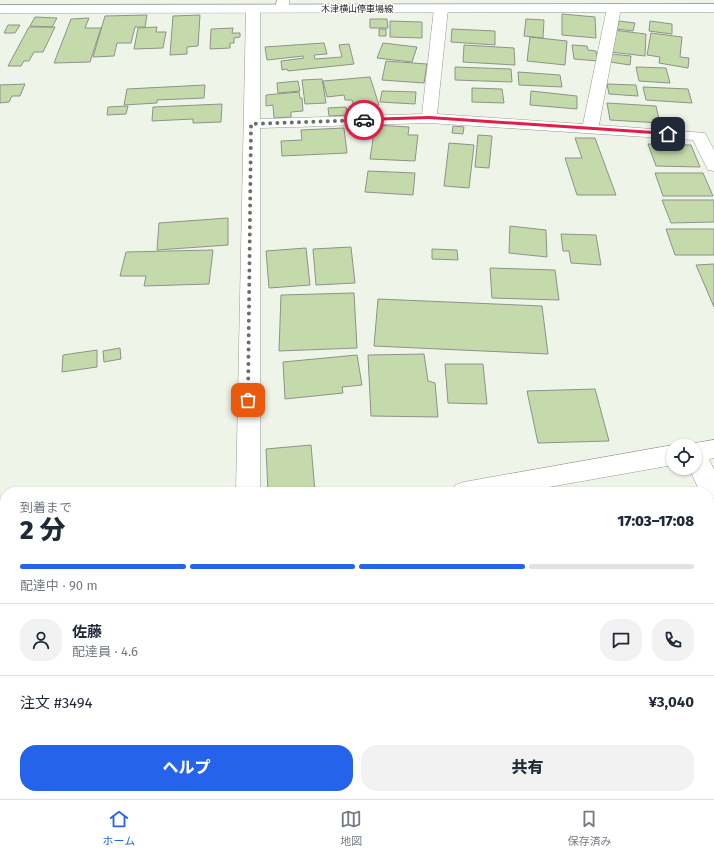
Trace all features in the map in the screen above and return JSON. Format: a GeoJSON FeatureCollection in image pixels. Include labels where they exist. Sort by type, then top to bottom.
{"type":"FeatureCollection","features":[{"type":"Feature","properties":{"kind":"street","name":"木津横山停車場線"},"geometry":{"type":"LineString","coordinates":[[0,9],[253,10],[282,5],[441,9],[714,8]]}},
{"type":"Feature","properties":{"kind":"street"},"geometry":{"type":"LineString","coordinates":[[590,128],[614,8]]}},
{"type":"Feature","properties":{"kind":"street"},"geometry":{"type":"LineString","coordinates":[[429,118],[441,9]]}},
{"type":"Feature","properties":{"kind":"street"},"geometry":{"type":"LineString","coordinates":[[248,487],[253,10]]}},
{"type":"Feature","properties":{"kind":"street"},"geometry":{"type":"LineString","coordinates":[[251,124],[429,118],[699,136],[714,166]]}},
{"type":"Feature","properties":{"kind":"street"},"geometry":{"type":"LineString","coordinates":[[702,452],[714,450]]}},
{"type":"Feature","properties":{"kind":"street"},"geometry":{"type":"LineString","coordinates":[[492,487],[666,456]]}},
{"type":"Feature","properties":{"kind":"street"},"geometry":{"type":"LineString","coordinates":[[702,469],[710,487]]}},
{"type":"Feature","properties":{"kind":"building"},"geometry":{"type":"Polygon","coordinates":[[[562,14],[595,17],[596,38],[562,35],[562,14]]]}},
{"type":"Feature","properties":{"kind":"building"},"geometry":{"type":"Polygon","coordinates":[[[147,15],[145,27],[135,27],[131,43],[117,43],[114,56],[93,57],[105,16],[147,15]]]}},
{"type":"Feature","properties":{"kind":"building"},"geometry":{"type":"Polygon","coordinates":[[[200,15],[198,46],[187,47],[187,54],[170,55],[173,16],[200,15]]]}},
{"type":"Feature","properties":{"kind":"building"},"geometry":{"type":"Polygon","coordinates":[[[35,17],[57,18],[52,27],[30,26],[35,17]]]}},
{"type":"Feature","properties":{"kind":"building"},"geometry":{"type":"Polygon","coordinates":[[[89,18],[85,28],[101,28],[90,62],[54,63],[71,19],[89,18]]]}},
{"type":"Feature","properties":{"kind":"building"},"geometry":{"type":"Polygon","coordinates":[[[370,19],[387,19],[388,28],[370,28],[370,19]]]}},
{"type":"Feature","properties":{"kind":"building"},"geometry":{"type":"Polygon","coordinates":[[[526,19],[544,20],[543,38],[524,36],[526,19]]]}},
{"type":"Feature","properties":{"kind":"building"},"geometry":{"type":"Polygon","coordinates":[[[390,21],[422,22],[422,38],[390,37],[390,21]]]}},
{"type":"Feature","properties":{"kind":"building"},"geometry":{"type":"Polygon","coordinates":[[[619,21],[635,23],[633,31],[617,29],[619,21]]]}},
{"type":"Feature","properties":{"kind":"building"},"geometry":{"type":"Polygon","coordinates":[[[650,21],[672,24],[672,34],[649,31],[650,21]]]}},
{"type":"Feature","properties":{"kind":"building"},"geometry":{"type":"Polygon","coordinates":[[[8,25],[20,25],[15,33],[4,33],[8,25]]]}},
{"type":"Feature","properties":{"kind":"building"},"geometry":{"type":"Polygon","coordinates":[[[29,27],[55,27],[43,52],[34,52],[29,61],[24,61],[21,66],[8,66],[29,27]]]}},
{"type":"Feature","properties":{"kind":"building"},"geometry":{"type":"Polygon","coordinates":[[[157,27],[156,32],[166,32],[163,48],[134,49],[138,28],[157,27]]]}},
{"type":"Feature","properties":{"kind":"building"},"geometry":{"type":"Polygon","coordinates":[[[233,28],[232,33],[240,33],[240,37],[234,38],[234,43],[230,43],[230,48],[210,49],[211,29],[233,28]]]}},
{"type":"Feature","properties":{"kind":"building"},"geometry":{"type":"Polygon","coordinates":[[[379,29],[386,29],[386,36],[379,36],[379,29]]]}},
{"type":"Feature","properties":{"kind":"building"},"geometry":{"type":"Polygon","coordinates":[[[452,29],[495,31],[495,45],[451,42],[452,29]]]}},
{"type":"Feature","properties":{"kind":"building"},"geometry":{"type":"Polygon","coordinates":[[[613,30],[646,34],[645,56],[611,52],[613,30]]]}},
{"type":"Feature","properties":{"kind":"building"},"geometry":{"type":"Polygon","coordinates":[[[651,33],[682,37],[680,57],[689,58],[688,68],[659,63],[660,57],[647,55],[651,33]]]}},
{"type":"Feature","properties":{"kind":"building"},"geometry":{"type":"Polygon","coordinates":[[[530,37],[567,41],[565,65],[527,61],[530,37]]]}},
{"type":"Feature","properties":{"kind":"building"},"geometry":{"type":"Polygon","coordinates":[[[324,43],[327,54],[314,55],[315,59],[342,57],[339,45],[349,44],[354,64],[288,71],[287,69],[282,70],[281,61],[304,58],[303,56],[267,60],[265,47],[324,43]]]}},
{"type":"Feature","properties":{"kind":"building"},"geometry":{"type":"Polygon","coordinates":[[[383,43],[417,47],[412,62],[377,58],[383,43]]]}},
{"type":"Feature","properties":{"kind":"building"},"geometry":{"type":"Polygon","coordinates":[[[464,45],[514,48],[515,65],[463,62],[464,45]]]}},
{"type":"Feature","properties":{"kind":"building"},"geometry":{"type":"Polygon","coordinates":[[[572,45],[587,46],[588,50],[596,51],[598,61],[574,59],[572,45]]]}},
{"type":"Feature","properties":{"kind":"building"},"geometry":{"type":"Polygon","coordinates":[[[611,54],[631,56],[630,65],[610,62],[611,54]]]}},
{"type":"Feature","properties":{"kind":"building"},"geometry":{"type":"Polygon","coordinates":[[[386,61],[427,64],[424,83],[382,80],[386,61]]]}},
{"type":"Feature","properties":{"kind":"building"},"geometry":{"type":"Polygon","coordinates":[[[455,67],[511,69],[512,82],[455,80],[455,67]]]}},
{"type":"Feature","properties":{"kind":"building"},"geometry":{"type":"Polygon","coordinates":[[[636,67],[666,68],[670,83],[639,81],[636,67]]]}},
{"type":"Feature","properties":{"kind":"building"},"geometry":{"type":"Polygon","coordinates":[[[518,72],[560,75],[562,87],[519,85],[518,72]]]}},
{"type":"Feature","properties":{"kind":"building"},"geometry":{"type":"Polygon","coordinates":[[[370,77],[379,105],[354,107],[352,100],[345,100],[344,95],[327,97],[323,81],[370,77]]]}},
{"type":"Feature","properties":{"kind":"building"},"geometry":{"type":"Polygon","coordinates":[[[322,79],[326,103],[305,104],[302,80],[322,79]]]}},
{"type":"Feature","properties":{"kind":"building"},"geometry":{"type":"Polygon","coordinates":[[[298,81],[300,91],[278,93],[277,83],[298,81]]]}},
{"type":"Feature","properties":{"kind":"building"},"geometry":{"type":"Polygon","coordinates":[[[25,84],[20,96],[12,96],[9,102],[0,103],[0,85],[25,84]]]}},
{"type":"Feature","properties":{"kind":"building"},"geometry":{"type":"Polygon","coordinates":[[[607,84],[636,85],[638,96],[609,94],[607,84]]]}},
{"type":"Feature","properties":{"kind":"building"},"geometry":{"type":"Polygon","coordinates":[[[205,85],[204,98],[157,100],[157,103],[124,105],[127,89],[205,85]]]}},
{"type":"Feature","properties":{"kind":"building"},"geometry":{"type":"Polygon","coordinates":[[[643,87],[688,89],[692,103],[646,100],[643,87]]]}},
{"type":"Feature","properties":{"kind":"building"},"geometry":{"type":"Polygon","coordinates":[[[472,88],[502,89],[504,103],[472,102],[472,88]]]}},
{"type":"Feature","properties":{"kind":"building"},"geometry":{"type":"Polygon","coordinates":[[[382,91],[416,92],[415,104],[380,102],[382,91]]]}},
{"type":"Feature","properties":{"kind":"building"},"geometry":{"type":"Polygon","coordinates":[[[531,91],[577,96],[577,109],[530,105],[531,91]]]}},
{"type":"Feature","properties":{"kind":"building"},"geometry":{"type":"Polygon","coordinates":[[[299,92],[300,98],[302,98],[303,111],[291,112],[291,117],[274,118],[273,105],[266,106],[266,95],[299,92]]]}},
{"type":"Feature","properties":{"kind":"building"},"geometry":{"type":"Polygon","coordinates":[[[607,103],[656,106],[660,123],[610,120],[607,103]]]}},
{"type":"Feature","properties":{"kind":"building"},"geometry":{"type":"Polygon","coordinates":[[[222,104],[221,122],[193,123],[193,119],[152,121],[153,107],[222,104]]]}},
{"type":"Feature","properties":{"kind":"building"},"geometry":{"type":"Polygon","coordinates":[[[128,106],[126,114],[107,115],[108,107],[128,106]]]}},
{"type":"Feature","properties":{"kind":"building"},"geometry":{"type":"Polygon","coordinates":[[[346,107],[348,115],[329,116],[328,108],[346,107]]]}},
{"type":"Feature","properties":{"kind":"building"},"geometry":{"type":"Polygon","coordinates":[[[375,125],[409,127],[408,135],[418,135],[415,161],[370,159],[375,125]]]}},
{"type":"Feature","properties":{"kind":"building"},"geometry":{"type":"Polygon","coordinates":[[[453,126],[464,127],[463,134],[452,133],[453,126]]]}},
{"type":"Feature","properties":{"kind":"building"},"geometry":{"type":"Polygon","coordinates":[[[344,128],[347,153],[282,156],[281,141],[302,140],[301,130],[344,128]]]}},
{"type":"Feature","properties":{"kind":"building"},"geometry":{"type":"Polygon","coordinates":[[[478,135],[492,136],[489,168],[475,167],[478,135]]]}},
{"type":"Feature","properties":{"kind":"building"},"geometry":{"type":"Polygon","coordinates":[[[575,138],[595,138],[616,195],[577,195],[565,158],[582,158],[575,138]]]}},
{"type":"Feature","properties":{"kind":"building"},"geometry":{"type":"Polygon","coordinates":[[[449,143],[474,145],[469,188],[444,186],[449,143]]]}},
{"type":"Feature","properties":{"kind":"building"},"geometry":{"type":"Polygon","coordinates":[[[648,144],[691,145],[700,167],[656,166],[648,144]]]}},
{"type":"Feature","properties":{"kind":"building"},"geometry":{"type":"Polygon","coordinates":[[[368,171],[415,173],[413,195],[365,192],[368,171]]]}},
{"type":"Feature","properties":{"kind":"building"},"geometry":{"type":"Polygon","coordinates":[[[655,173],[703,173],[713,196],[663,196],[655,173]]]}},
{"type":"Feature","properties":{"kind":"building"},"geometry":{"type":"Polygon","coordinates":[[[662,200],[714,200],[714,222],[671,223],[662,200]]]}},
{"type":"Feature","properties":{"kind":"building"},"geometry":{"type":"Polygon","coordinates":[[[228,218],[228,245],[157,250],[159,223],[228,218]]]}},
{"type":"Feature","properties":{"kind":"building"},"geometry":{"type":"Polygon","coordinates":[[[510,226],[546,230],[547,257],[509,253],[510,226]]]}},
{"type":"Feature","properties":{"kind":"building"},"geometry":{"type":"Polygon","coordinates":[[[666,229],[714,229],[714,255],[675,255],[666,229]]]}},
{"type":"Feature","properties":{"kind":"building"},"geometry":{"type":"Polygon","coordinates":[[[561,234],[596,235],[601,265],[571,263],[569,251],[563,251],[561,234]]]}},
{"type":"Feature","properties":{"kind":"building"},"geometry":{"type":"Polygon","coordinates":[[[351,247],[355,283],[316,285],[313,249],[351,247]]]}},
{"type":"Feature","properties":{"kind":"building"},"geometry":{"type":"Polygon","coordinates":[[[306,248],[310,285],[269,288],[266,251],[306,248]]]}},
{"type":"Feature","properties":{"kind":"building"},"geometry":{"type":"Polygon","coordinates":[[[432,249],[457,250],[458,260],[432,259],[432,249]]]}},
{"type":"Feature","properties":{"kind":"building"},"geometry":{"type":"Polygon","coordinates":[[[213,250],[209,284],[144,286],[146,276],[120,276],[126,252],[213,250]]]}},
{"type":"Feature","properties":{"kind":"building"},"geometry":{"type":"Polygon","coordinates":[[[714,264],[714,307],[696,265],[714,264]]]}},
{"type":"Feature","properties":{"kind":"building"},"geometry":{"type":"Polygon","coordinates":[[[490,268],[555,270],[559,300],[492,298],[490,268]]]}},
{"type":"Feature","properties":{"kind":"building"},"geometry":{"type":"Polygon","coordinates":[[[354,293],[357,348],[279,351],[281,295],[354,293]]]}},
{"type":"Feature","properties":{"kind":"building"},"geometry":{"type":"Polygon","coordinates":[[[378,299],[542,306],[548,354],[374,346],[378,299]]]}},
{"type":"Feature","properties":{"kind":"building"},"geometry":{"type":"Polygon","coordinates":[[[120,348],[121,359],[104,362],[103,351],[120,348]]]}},
{"type":"Feature","properties":{"kind":"building"},"geometry":{"type":"Polygon","coordinates":[[[97,350],[97,367],[62,372],[63,355],[97,350]]]}},
{"type":"Feature","properties":{"kind":"building"},"geometry":{"type":"Polygon","coordinates":[[[424,354],[428,381],[435,383],[438,417],[371,416],[368,355],[424,354]]]}},
{"type":"Feature","properties":{"kind":"building"},"geometry":{"type":"Polygon","coordinates":[[[357,355],[362,385],[342,387],[343,393],[285,399],[283,362],[357,355]]]}},
{"type":"Feature","properties":{"kind":"building"},"geometry":{"type":"Polygon","coordinates":[[[445,364],[483,364],[487,404],[448,403],[445,364]]]}},
{"type":"Feature","properties":{"kind":"building"},"geometry":{"type":"Polygon","coordinates":[[[595,389],[609,441],[538,443],[527,391],[595,389]]]}},
{"type":"Feature","properties":{"kind":"building"},"geometry":{"type":"Polygon","coordinates":[[[311,445],[315,487],[268,487],[266,449],[311,445]]]}},
{"type":"Feature","properties":{"kind":"way so far"},"geometry":{"type":"LineString","coordinates":[[248,400],[251,124],[364,120]]}},
{"type":"Feature","properties":{"kind":"route"},"geometry":{"type":"LineString","coordinates":[[364,120],[429,118],[668,134]]}}]}
